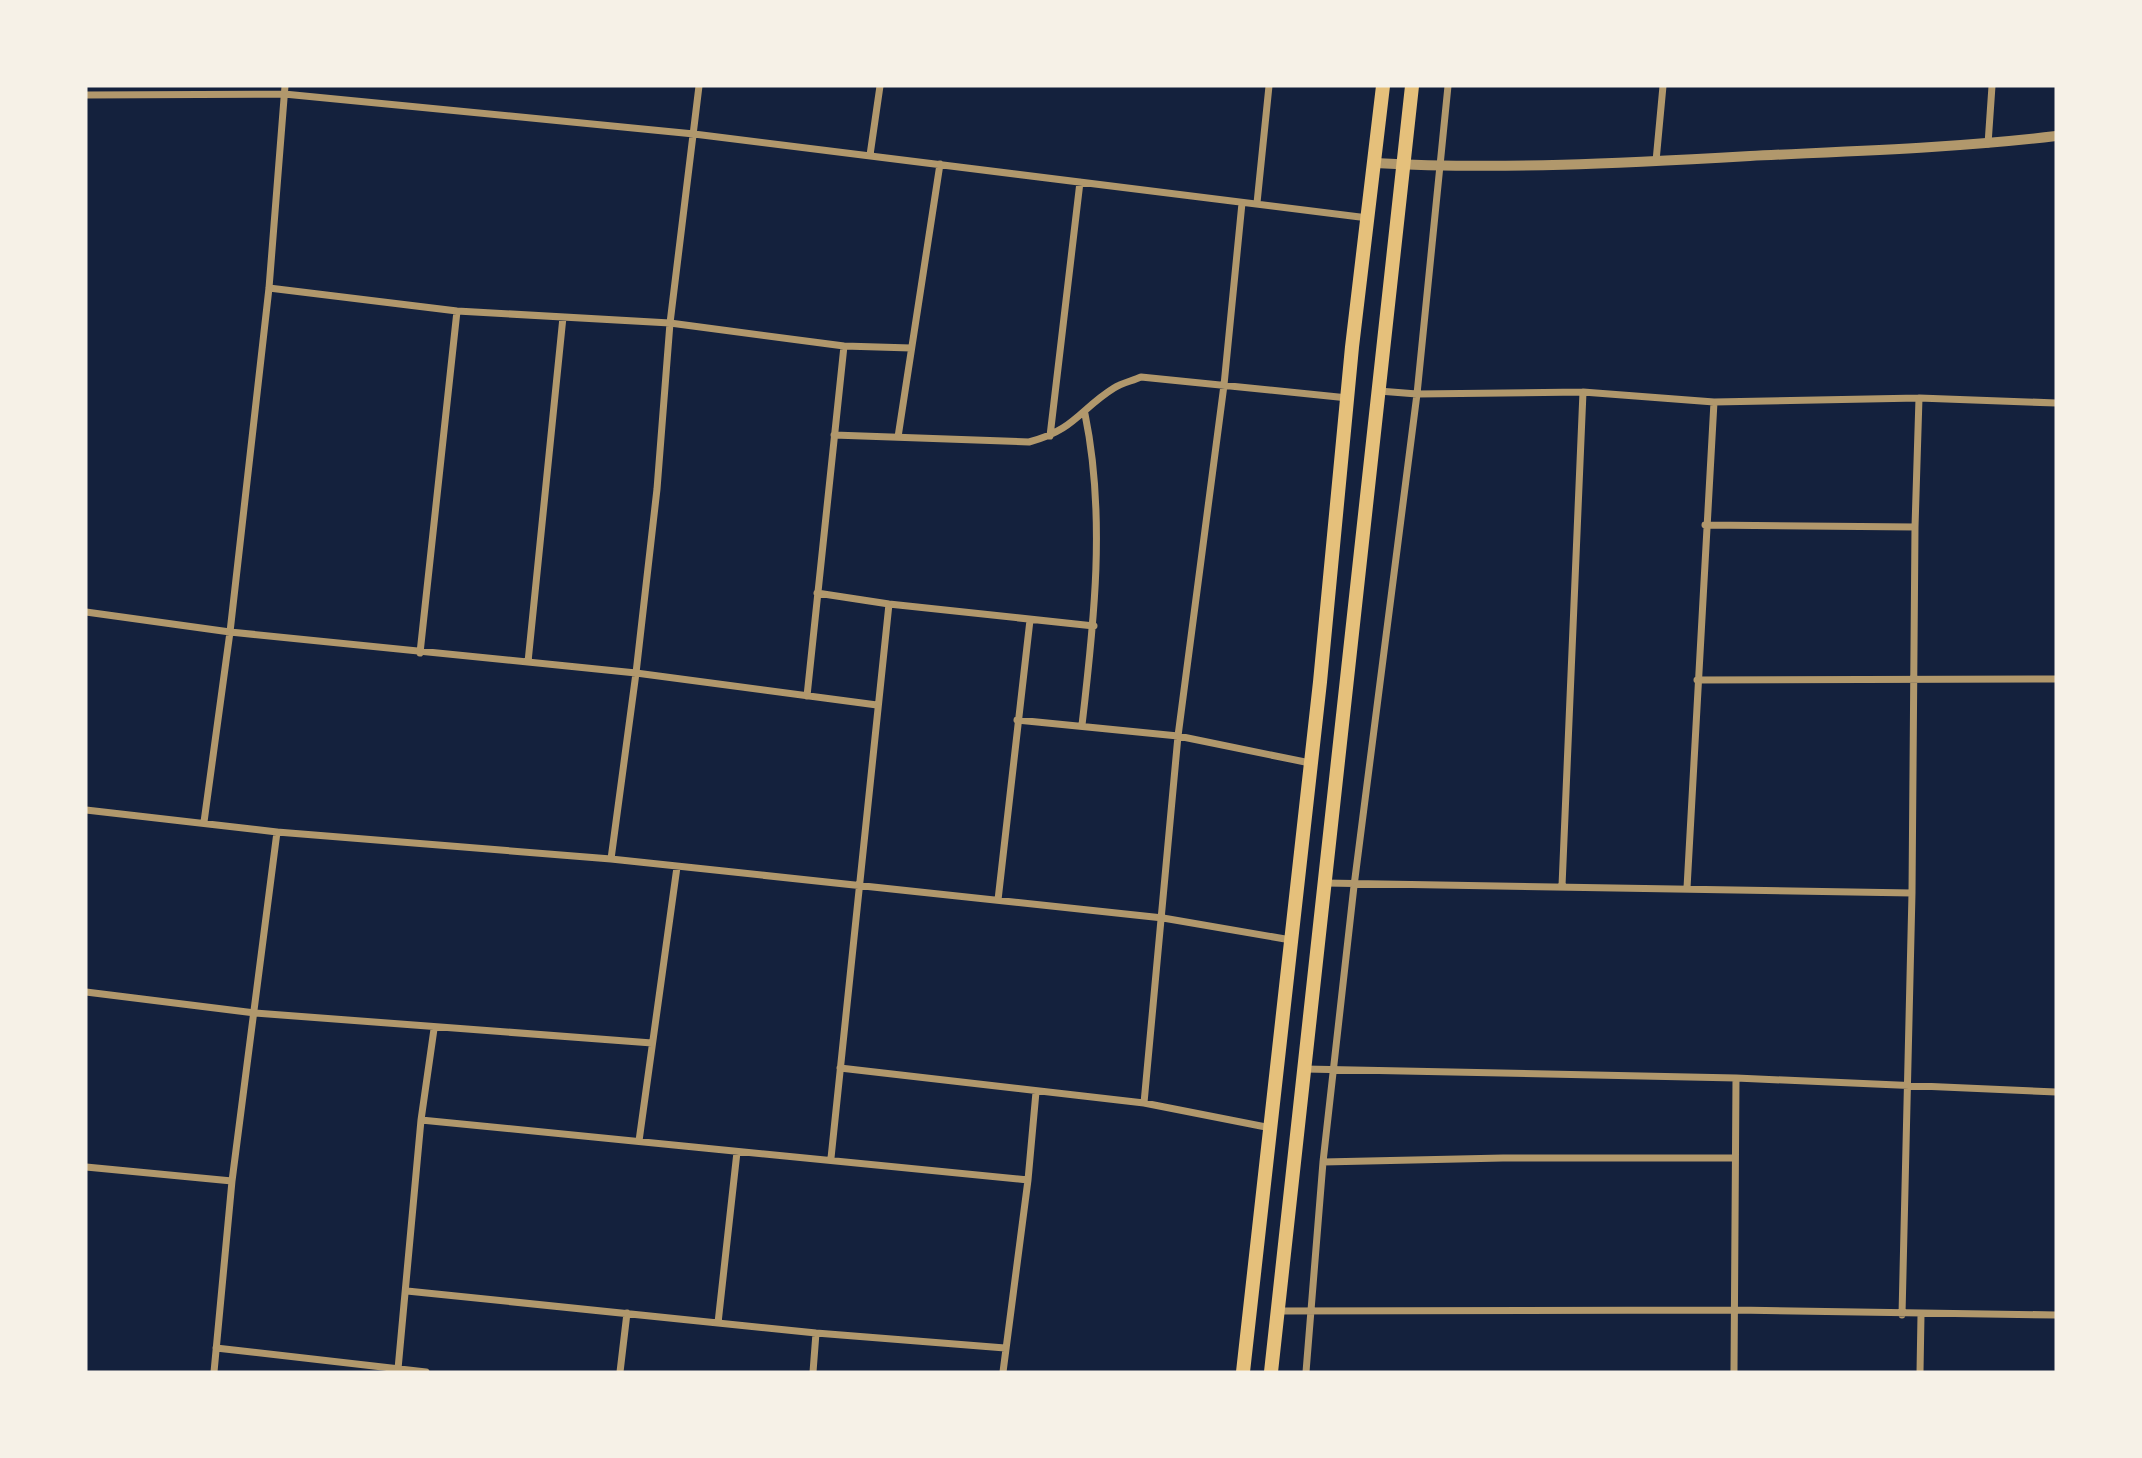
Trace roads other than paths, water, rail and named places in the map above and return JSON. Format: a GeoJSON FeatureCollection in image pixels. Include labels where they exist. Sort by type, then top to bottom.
{"type":"FeatureCollection","features":[{"type":"Feature","properties":{"kind":"main road"},"geometry":{"type":"LineString","coordinates":[[1243,1372],[1247,1311],[1271,1128],[1348,398],[1384,86]]}},
{"type":"Feature","properties":{"kind":"main road"},"geometry":{"type":"LineString","coordinates":[[1271,1372],[1412,86]]}},
{"type":"Feature","properties":{"kind":"street"},"geometry":{"type":"LineString","coordinates":[[611,859],[657,489],[670,323],[699,86]]}},
{"type":"Feature","properties":{"kind":"street"},"geometry":{"type":"LineString","coordinates":[[870,155],[880,86]]}},
{"type":"Feature","properties":{"kind":"street"},"geometry":{"type":"LineString","coordinates":[[1257,203],[1269,86]]}},
{"type":"Feature","properties":{"kind":"street"},"geometry":{"type":"LineString","coordinates":[[1306,1372],[1323,1163],[1354,886],[1417,394],[1443,166],[1448,86]]}},
{"type":"Feature","properties":{"kind":"street"},"geometry":{"type":"LineString","coordinates":[[1656,161],[1663,86]]}},
{"type":"Feature","properties":{"kind":"street"},"geometry":{"type":"LineString","coordinates":[[1988,144],[1993,86]]}},
{"type":"Feature","properties":{"kind":"street"},"geometry":{"type":"LineString","coordinates":[[204,822],[230,632],[269,288],[285,90]]}},
{"type":"Feature","properties":{"kind":"street"},"geometry":{"type":"LineString","coordinates":[[86,95],[285,90],[694,134],[1368,218]]}},
{"type":"Feature","properties":{"kind":"street"},"geometry":{"type":"LineString","coordinates":[[1375,163],[1443,166],[1656,161],[1988,144],[2056,136]]}},
{"type":"Feature","properties":{"kind":"street"},"geometry":{"type":"LineString","coordinates":[[898,437],[940,164]]}},
{"type":"Feature","properties":{"kind":"street"},"geometry":{"type":"LineString","coordinates":[[1050,436],[1080,182]]}},
{"type":"Feature","properties":{"kind":"street"},"geometry":{"type":"LineString","coordinates":[[1144,1103],[1178,736],[1224,385],[1242,203]]}},
{"type":"Feature","properties":{"kind":"street"},"geometry":{"type":"LineString","coordinates":[[269,288],[457,311],[670,323],[844,346],[911,348]]}},
{"type":"Feature","properties":{"kind":"street"},"geometry":{"type":"LineString","coordinates":[[420,653],[457,311]]}},
{"type":"Feature","properties":{"kind":"street"},"geometry":{"type":"LineString","coordinates":[[528,662],[563,317]]}},
{"type":"Feature","properties":{"kind":"street"},"geometry":{"type":"LineString","coordinates":[[807,696],[844,346]]}},
{"type":"Feature","properties":{"kind":"street"},"geometry":{"type":"LineString","coordinates":[[834,435],[1029,442],[1050,436],[1085,414],[1114,388],[1141,377],[1348,398]]}},
{"type":"Feature","properties":{"kind":"street"},"geometry":{"type":"LineString","coordinates":[[1378,391],[1417,394],[1583,392],[1714,402],[1919,398],[2056,403]]}},
{"type":"Feature","properties":{"kind":"street"},"geometry":{"type":"LineString","coordinates":[[1562,887],[1583,392]]}},
{"type":"Feature","properties":{"kind":"street"},"geometry":{"type":"LineString","coordinates":[[1902,1315],[1909,1087],[1915,527],[1919,398]]}},
{"type":"Feature","properties":{"kind":"street"},"geometry":{"type":"LineString","coordinates":[[1687,888],[1704,525],[1714,402]]}},
{"type":"Feature","properties":{"kind":"street"},"geometry":{"type":"LineString","coordinates":[[1083,725],[1094,626],[1094,458],[1085,414]]}},
{"type":"Feature","properties":{"kind":"street"},"geometry":{"type":"LineString","coordinates":[[1704,525],[1915,527]]}},
{"type":"Feature","properties":{"kind":"street"},"geometry":{"type":"LineString","coordinates":[[817,593],[889,604],[1094,626]]}},
{"type":"Feature","properties":{"kind":"street"},"geometry":{"type":"LineString","coordinates":[[831,1158],[889,604]]}},
{"type":"Feature","properties":{"kind":"street"},"geometry":{"type":"LineString","coordinates":[[86,612],[230,632],[636,673],[877,705]]}},
{"type":"Feature","properties":{"kind":"street"},"geometry":{"type":"LineString","coordinates":[[998,900],[1030,620]]}},
{"type":"Feature","properties":{"kind":"street"},"geometry":{"type":"LineString","coordinates":[[1697,680],[2056,679]]}},
{"type":"Feature","properties":{"kind":"street"},"geometry":{"type":"LineString","coordinates":[[1017,720],[1178,736],[1310,763]]}},
{"type":"Feature","properties":{"kind":"street"},"geometry":{"type":"LineString","coordinates":[[86,810],[277,832],[611,859],[998,900],[1163,918],[1290,940]]}},
{"type":"Feature","properties":{"kind":"street"},"geometry":{"type":"LineString","coordinates":[[214,1372],[232,1181],[277,832]]}},
{"type":"Feature","properties":{"kind":"street"},"geometry":{"type":"LineString","coordinates":[[639,1141],[677,867]]}},
{"type":"Feature","properties":{"kind":"street"},"geometry":{"type":"LineString","coordinates":[[1325,883],[1354,886],[1687,888],[1912,893]]}},
{"type":"Feature","properties":{"kind":"street"},"geometry":{"type":"LineString","coordinates":[[86,992],[255,1013],[434,1029],[652,1043]]}},
{"type":"Feature","properties":{"kind":"street"},"geometry":{"type":"LineString","coordinates":[[398,1369],[421,1120],[434,1029]]}},
{"type":"Feature","properties":{"kind":"street"},"geometry":{"type":"LineString","coordinates":[[840,1068],[1144,1103],[1271,1128]]}},
{"type":"Feature","properties":{"kind":"street"},"geometry":{"type":"LineString","coordinates":[[1304,1069],[1736,1077],[2056,1092]]}},
{"type":"Feature","properties":{"kind":"street"},"geometry":{"type":"LineString","coordinates":[[1734,1372],[1736,1077]]}},
{"type":"Feature","properties":{"kind":"street"},"geometry":{"type":"LineString","coordinates":[[1003,1372],[1028,1180],[1036,1092]]}},
{"type":"Feature","properties":{"kind":"street"},"geometry":{"type":"LineString","coordinates":[[421,1120],[737,1152],[831,1158],[1028,1180]]}},
{"type":"Feature","properties":{"kind":"street"},"geometry":{"type":"LineString","coordinates":[[718,1323],[737,1152]]}},
{"type":"Feature","properties":{"kind":"street"},"geometry":{"type":"LineString","coordinates":[[1323,1163],[1503,1158],[1734,1158]]}},
{"type":"Feature","properties":{"kind":"street"},"geometry":{"type":"LineString","coordinates":[[86,1167],[232,1181]]}},
{"type":"Feature","properties":{"kind":"street"},"geometry":{"type":"LineString","coordinates":[[407,1291],[816,1333],[1005,1349]]}},
{"type":"Feature","properties":{"kind":"street"},"geometry":{"type":"LineString","coordinates":[[1279,1311],[1735,1310],[1902,1315],[2056,1315]]}},
{"type":"Feature","properties":{"kind":"street"},"geometry":{"type":"LineString","coordinates":[[620,1372],[627,1314]]}},
{"type":"Feature","properties":{"kind":"street"},"geometry":{"type":"LineString","coordinates":[[1920,1372],[1921,1315]]}},
{"type":"Feature","properties":{"kind":"street"},"geometry":{"type":"LineString","coordinates":[[813,1372],[816,1333]]}},
{"type":"Feature","properties":{"kind":"street"},"geometry":{"type":"LineString","coordinates":[[216,1348],[426,1372]]}}]}
